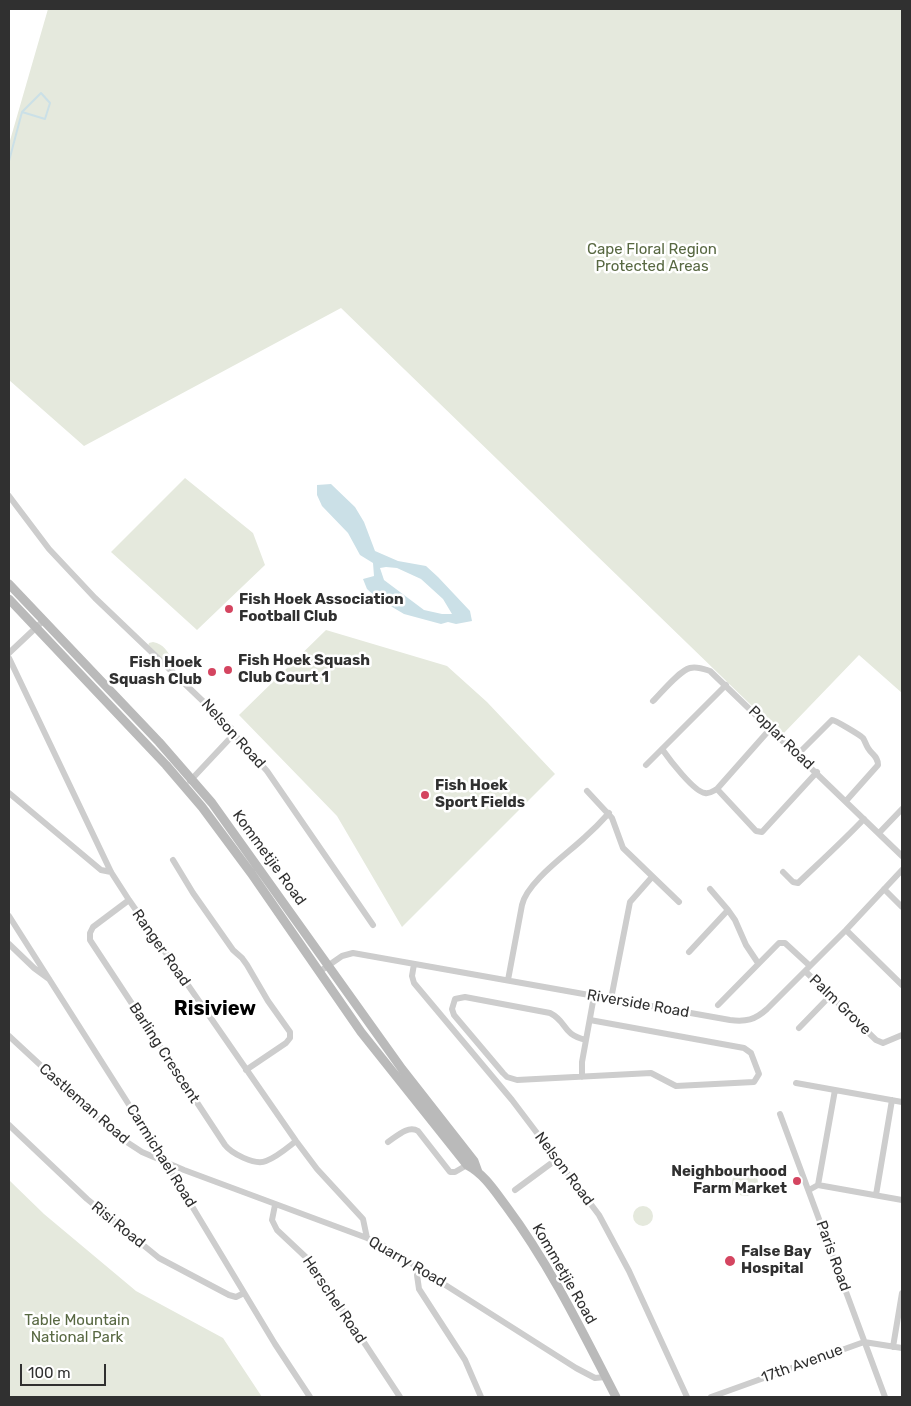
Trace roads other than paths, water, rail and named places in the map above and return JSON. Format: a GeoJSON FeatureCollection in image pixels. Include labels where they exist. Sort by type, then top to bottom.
{"type":"FeatureCollection","features":[{"type":"Feature","properties":{"kind":"main road","name":"Kommetjie Road"},"geometry":{"type":"LineString","coordinates":[[9,584],[192,778],[212,803],[402,1069],[474,1161],[478,1172],[532,1241],[555,1279],[616,1397]]}},
{"type":"Feature","properties":{"kind":"main road","name":"Kommetjie Road"},"geometry":{"type":"LineString","coordinates":[[9,599],[184,785],[251,873],[361,1032],[467,1165],[478,1172]]}},
{"type":"Feature","properties":{"kind":"street","name":"Nelson Road"},"geometry":{"type":"LineString","coordinates":[[9,496],[60,561],[95,598],[231,728],[234,734],[267,771],[373,925]]}},
{"type":"Feature","properties":{"kind":"street"},"geometry":{"type":"LineString","coordinates":[[9,653],[43,620]]}},
{"type":"Feature","properties":{"kind":"street","name":"Ranger Road"},"geometry":{"type":"LineString","coordinates":[[9,658],[112,872],[129,900],[296,1142],[317,1169],[363,1219],[367,1238]]}},
{"type":"Feature","properties":{"kind":"street","name":"Poplar Road"},"geometry":{"type":"LineString","coordinates":[[653,701],[682,672],[690,668],[700,667],[710,671],[817,772],[902,856]]}},
{"type":"Feature","properties":{"kind":"street"},"geometry":{"type":"LineString","coordinates":[[646,765],[726,685]]}},
{"type":"Feature","properties":{"kind":"street"},"geometry":{"type":"LineString","coordinates":[[798,754],[832,720],[837,721],[848,730],[862,737],[869,750],[877,758],[878,765],[846,801]]}},
{"type":"Feature","properties":{"kind":"street"},"geometry":{"type":"LineString","coordinates":[[662,749],[698,790],[706,793],[717,789],[771,728]]}},
{"type":"Feature","properties":{"kind":"street"},"geometry":{"type":"LineString","coordinates":[[184,785],[234,734]]}},
{"type":"Feature","properties":{"kind":"street"},"geometry":{"type":"LineString","coordinates":[[717,789],[759,833],[817,772]]}},
{"type":"Feature","properties":{"kind":"street"},"geometry":{"type":"LineString","coordinates":[[587,791],[609,813],[623,848],[679,902]]}},
{"type":"Feature","properties":{"kind":"street"},"geometry":{"type":"LineString","coordinates":[[9,793],[101,870],[112,872]]}},
{"type":"Feature","properties":{"kind":"street"},"geometry":{"type":"LineString","coordinates":[[880,833],[902,809]]}},
{"type":"Feature","properties":{"kind":"street"},"geometry":{"type":"LineString","coordinates":[[508,980],[525,895],[609,813]]}},
{"type":"Feature","properties":{"kind":"street"},"geometry":{"type":"LineString","coordinates":[[783,872],[793,882],[798,883],[818,862],[836,849],[864,819]]}},
{"type":"Feature","properties":{"kind":"street"},"geometry":{"type":"LineString","coordinates":[[173,860],[233,950],[247,965],[268,1001],[290,1032],[290,1038],[286,1043],[246,1070]]}},
{"type":"Feature","properties":{"kind":"street","name":"Riverside Road"},"geometry":{"type":"LineString","coordinates":[[319,972],[342,956],[354,953],[721,1019],[745,1021],[760,1015],[808,969],[902,870]]}},
{"type":"Feature","properties":{"kind":"street"},"geometry":{"type":"LineString","coordinates":[[611,999],[630,902],[652,877]]}},
{"type":"Feature","properties":{"kind":"street"},"geometry":{"type":"LineString","coordinates":[[710,889],[735,920],[746,946],[758,964],[718,1005]]}},
{"type":"Feature","properties":{"kind":"street"},"geometry":{"type":"LineString","coordinates":[[884,889],[902,907]]}},
{"type":"Feature","properties":{"kind":"street","name":"Barling Crescent"},"geometry":{"type":"LineString","coordinates":[[129,900],[93,927],[90,933],[90,940],[225,1145],[232,1152],[240,1156],[262,1162],[269,1160],[296,1142]]}},
{"type":"Feature","properties":{"kind":"street"},"geometry":{"type":"LineString","coordinates":[[689,952],[728,910]]}},
{"type":"Feature","properties":{"kind":"street","name":"Carmichael Road"},"geometry":{"type":"LineString","coordinates":[[9,916],[166,1163],[274,1344],[310,1397]]}},
{"type":"Feature","properties":{"kind":"street"},"geometry":{"type":"LineString","coordinates":[[846,930],[902,985]]}},
{"type":"Feature","properties":{"kind":"street","name":"Palm Grove"},"geometry":{"type":"LineString","coordinates":[[758,964],[776,945],[782,942],[876,1040],[883,1043],[902,1035]]}},
{"type":"Feature","properties":{"kind":"street"},"geometry":{"type":"LineString","coordinates":[[9,944],[39,973],[50,980]]}},
{"type":"Feature","properties":{"kind":"street","name":"Nelson Road"},"geometry":{"type":"LineString","coordinates":[[414,964],[412,976],[414,983],[512,1100],[601,1220],[638,1289],[687,1397]]}},
{"type":"Feature","properties":{"kind":"street"},"geometry":{"type":"LineString","coordinates":[[799,1028],[831,995]]}},
{"type":"Feature","properties":{"kind":"street"},"geometry":{"type":"LineString","coordinates":[[582,1076],[582,1062],[594,996]]}},
{"type":"Feature","properties":{"kind":"street"},"geometry":{"type":"LineString","coordinates":[[586,1040],[572,1035],[559,1019],[550,1013],[465,997],[455,999],[452,1009],[454,1015],[503,1073],[507,1077],[517,1080],[651,1072],[676,1086],[754,1082],[758,1074],[751,1053],[744,1048],[590,1020]]}},
{"type":"Feature","properties":{"kind":"street","name":"Castleman Road"},"geometry":{"type":"LineString","coordinates":[[9,1036],[116,1135],[142,1152],[166,1163]]}},
{"type":"Feature","properties":{"kind":"street"},"geometry":{"type":"LineString","coordinates":[[796,1083],[902,1102]]}},
{"type":"Feature","properties":{"kind":"street"},"geometry":{"type":"LineString","coordinates":[[818,1185],[834,1090]]}},
{"type":"Feature","properties":{"kind":"street"},"geometry":{"type":"LineString","coordinates":[[876,1195],[892,1100]]}},
{"type":"Feature","properties":{"kind":"street","name":"Paris Road"},"geometry":{"type":"LineString","coordinates":[[780,1114],[886,1397]]}},
{"type":"Feature","properties":{"kind":"street","name":"Risi Road"},"geometry":{"type":"LineString","coordinates":[[9,1126],[87,1199],[159,1258],[228,1295],[236,1297],[244,1293]]}},
{"type":"Feature","properties":{"kind":"street"},"geometry":{"type":"LineString","coordinates":[[388,1142],[409,1128],[414,1129],[418,1131],[450,1172],[455,1172],[467,1165]]}},
{"type":"Feature","properties":{"kind":"street"},"geometry":{"type":"LineString","coordinates":[[515,1190],[557,1159]]}},
{"type":"Feature","properties":{"kind":"street","name":"Quarry Road"},"geometry":{"type":"LineString","coordinates":[[166,1163],[367,1238],[395,1252],[576,1368],[595,1378],[605,1377]]}},
{"type":"Feature","properties":{"kind":"street"},"geometry":{"type":"LineString","coordinates":[[809,1190],[818,1185],[902,1200]]}},
{"type":"Feature","properties":{"kind":"street","name":"Herschel Road"},"geometry":{"type":"LineString","coordinates":[[275,1205],[272,1220],[277,1230],[311,1262],[400,1397]]}},
{"type":"Feature","properties":{"kind":"street"},"geometry":{"type":"LineString","coordinates":[[420,1268],[417,1275],[419,1289],[465,1360],[480,1397]]}},
{"type":"Feature","properties":{"kind":"street"},"geometry":{"type":"LineString","coordinates":[[893,1347],[902,1293]]}},
{"type":"Feature","properties":{"kind":"street"},"geometry":{"type":"LineString","coordinates":[[864,1342],[902,1348]]}},
{"type":"Feature","properties":{"kind":"street","name":"17th Avenue"},"geometry":{"type":"LineString","coordinates":[[711,1397],[864,1342]]}},
{"type":"Feature","properties":{"kind":"water"},"geometry":{"type":"Polygon","coordinates":[[[331,484],[355,507],[364,522],[375,551],[398,561],[426,566],[470,611],[472,621],[441,624],[404,614],[377,598],[367,589],[363,579],[374,576],[373,563],[360,555],[348,533],[322,506],[317,495],[317,485],[331,484]],[[380,568],[384,580],[424,610],[452,614],[443,599],[421,579],[397,568],[380,568]]]}},
{"type":"Feature","properties":{"kind":"waterway"},"geometry":{"type":"LineString","coordinates":[[9,161],[22,112],[41,93],[50,103],[45,119],[22,112]]}},
{"type":"Feature","properties":{"kind":"place","name":"Fish Hoek Association Football Club"},"geometry":{"type":"Point","coordinates":[229,609]}},
{"type":"Feature","properties":{"kind":"place","name":"Fish Hoek Squash Club Court 1"},"geometry":{"type":"Point","coordinates":[228,670]}},
{"type":"Feature","properties":{"kind":"place","name":"Fish Hoek Squash Club"},"geometry":{"type":"Point","coordinates":[212,672]}},
{"type":"Feature","properties":{"kind":"place","name":"Fish Hoek Sport Fields"},"geometry":{"type":"Point","coordinates":[425,795]}},
{"type":"Feature","properties":{"kind":"place","name":"Neighbourhood Farm Market"},"geometry":{"type":"Point","coordinates":[797,1181]}},
{"type":"Feature","properties":{"kind":"place","name":"False Bay Hospital"},"geometry":{"type":"Point","coordinates":[730,1261]}},
{"type":"Feature","properties":{"kind":"district","name":"Risiview"},"geometry":{"type":"Point","coordinates":[215,1009]}},
{"type":"Feature","properties":{"kind":"park label","name":"Cape Floral Region Protected Areas"},"geometry":{"type":"Point","coordinates":[652,258]}},
{"type":"Feature","properties":{"kind":"park label","name":"Table Mountain National Park"},"geometry":{"type":"Point","coordinates":[77,1330]}}]}
